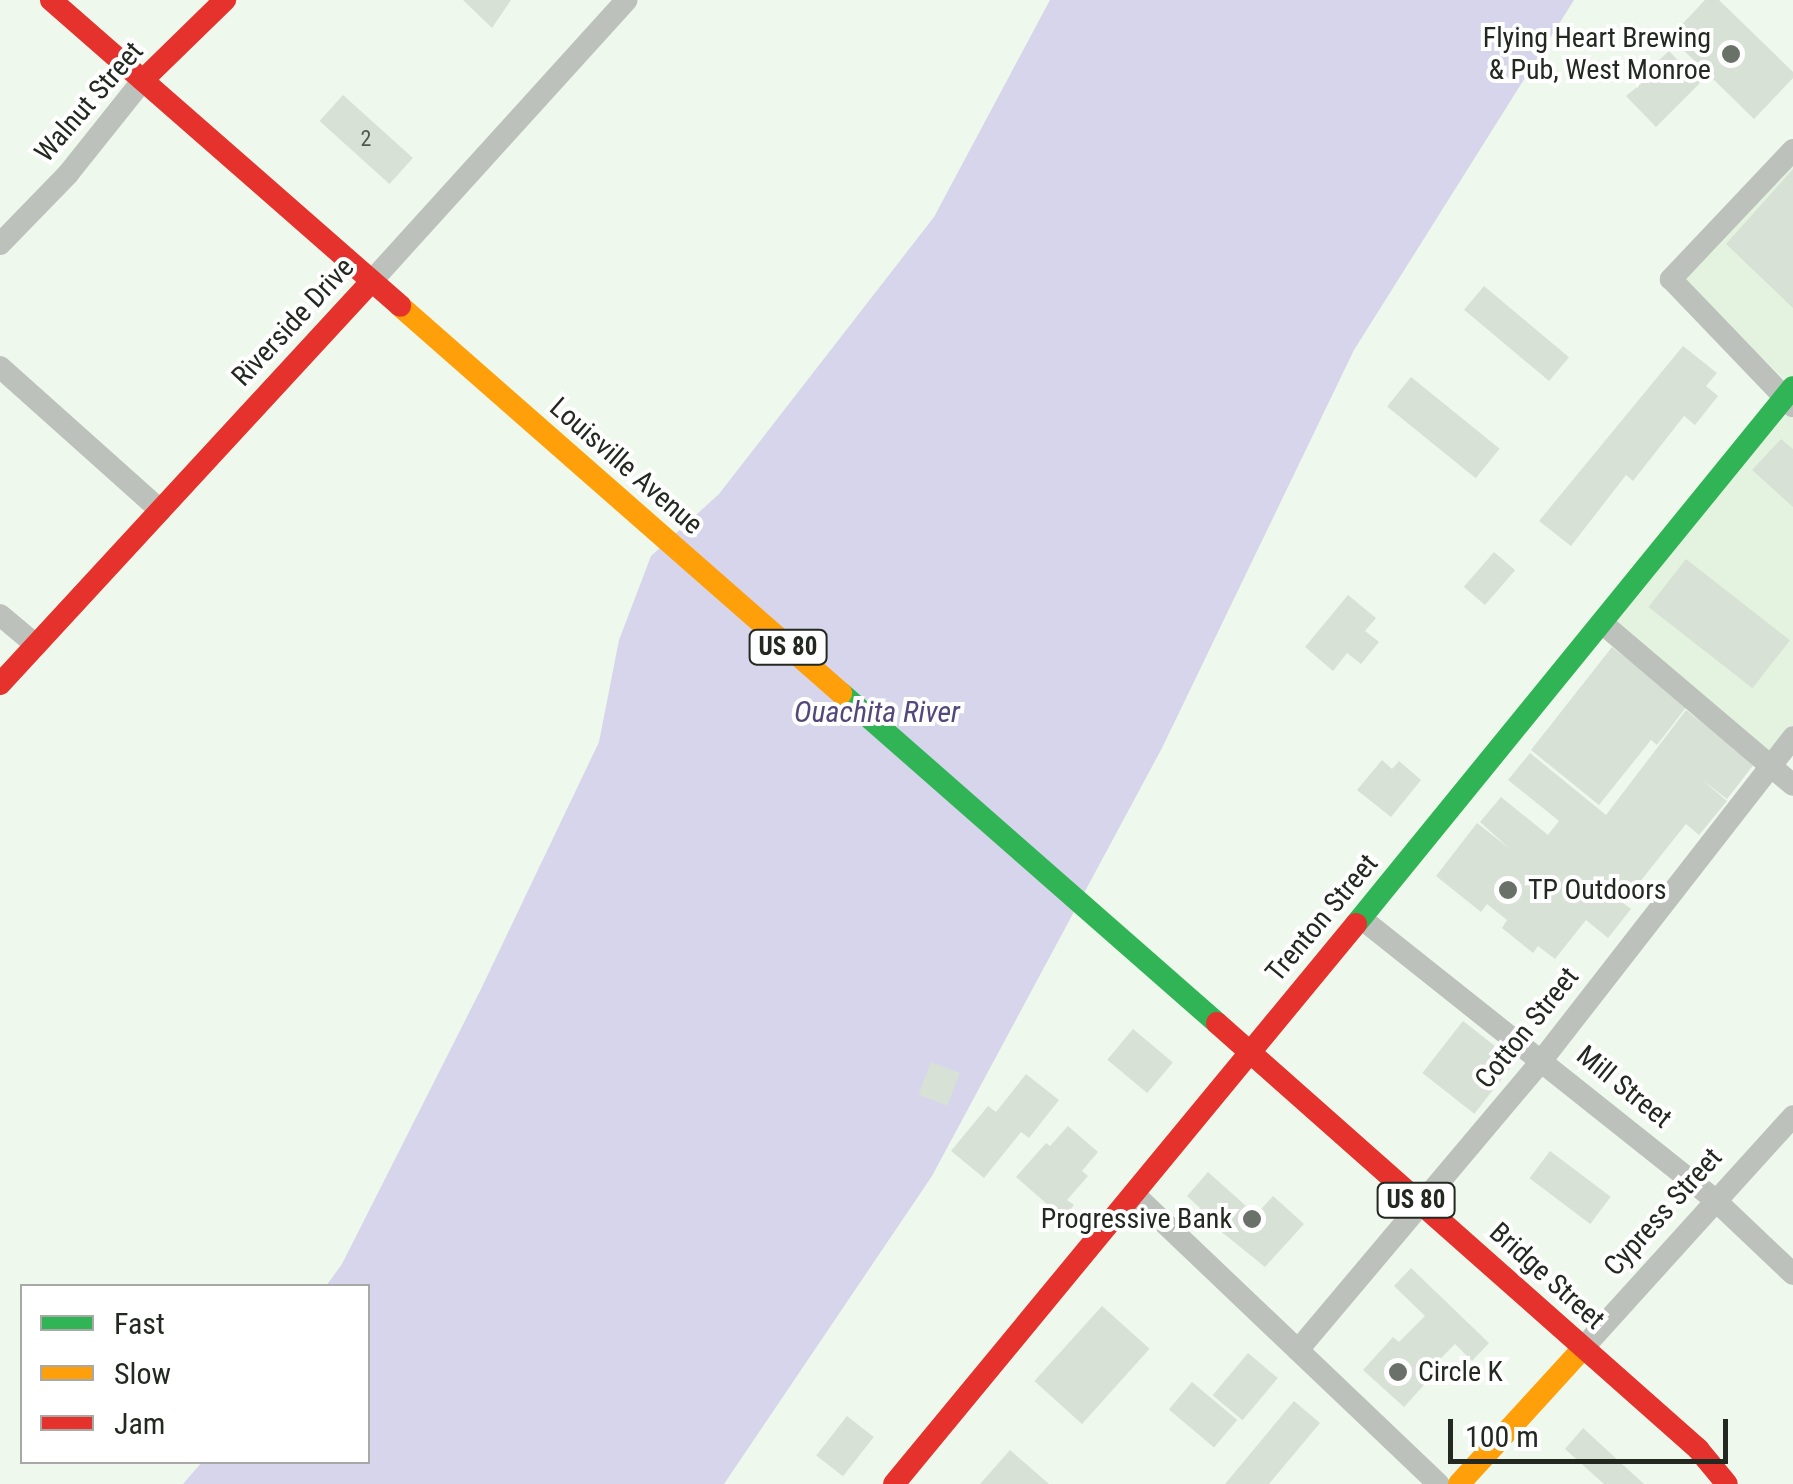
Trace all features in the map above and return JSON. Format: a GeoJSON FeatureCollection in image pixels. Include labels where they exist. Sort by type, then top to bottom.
{"type":"FeatureCollection","features":[{"type":"Feature","properties":{"kind":"main road","name":"Louisville Avenue"},"geometry":{"type":"LineString","coordinates":[[51,0],[1163,975]]}},
{"type":"Feature","properties":{"kind":"main road","name":"Walnut Street"},"geometry":{"type":"LineString","coordinates":[[144,80],[225,0]]}},
{"type":"Feature","properties":{"kind":"main road","name":"Riverside Drive"},"geometry":{"type":"LineString","coordinates":[[0,684],[370,283]]}},
{"type":"Feature","properties":{"kind":"main road","name":"Trenton Street"},"geometry":{"type":"LineString","coordinates":[[894,1484],[1790,397]]}},
{"type":"Feature","properties":{"kind":"main road","name":"Bridge Street"},"geometry":{"type":"LineString","coordinates":[[1163,975],[1711,1462],[1727,1484]]}},
{"type":"Feature","properties":{"kind":"main road","name":"Cypress Street"},"geometry":{"type":"LineString","coordinates":[[1459,1484],[1582,1348]]}},
{"type":"Feature","properties":{"kind":"main road","name":"Bridge Street"},"geometry":{"type":"LineString","coordinates":[[1711,1462],[1752,1484]]}},
{"type":"Feature","properties":{"kind":"street","name":"Riverside Drive"},"geometry":{"type":"LineString","coordinates":[[370,283],[627,0]]}},
{"type":"Feature","properties":{"kind":"street","name":"Walnut Street"},"geometry":{"type":"LineString","coordinates":[[0,244],[68,174],[144,80]]}},
{"type":"Feature","properties":{"kind":"street"},"geometry":{"type":"LineString","coordinates":[[1790,397],[1671,280],[1793,150]]}},
{"type":"Feature","properties":{"kind":"street"},"geometry":{"type":"LineString","coordinates":[[0,366],[160,510]]}},
{"type":"Feature","properties":{"kind":"street"},"geometry":{"type":"LineString","coordinates":[[0,616],[36,645]]}},
{"type":"Feature","properties":{"kind":"street"},"geometry":{"type":"LineString","coordinates":[[1602,623],[1793,785]]}},
{"type":"Feature","properties":{"kind":"street","name":"Cotton Street"},"geometry":{"type":"LineString","coordinates":[[1298,1350],[1542,1060],[1793,737]]}},
{"type":"Feature","properties":{"kind":"street","name":"Mill Street"},"geometry":{"type":"LineString","coordinates":[[1362,919],[1714,1198],[1793,1274]]}},
{"type":"Feature","properties":{"kind":"street","name":"Cypress Street"},"geometry":{"type":"LineString","coordinates":[[1582,1348],[1714,1198],[1793,1116]]}},
{"type":"Feature","properties":{"kind":"street"},"geometry":{"type":"LineString","coordinates":[[1136,1195],[1438,1484]]}},
{"type":"Feature","properties":{"kind":"shaded area"},"geometry":{"type":"Polygon","coordinates":[[[1793,152],[1793,388],[1678,275],[1793,152]]]}},
{"type":"Feature","properties":{"kind":"shaded area"},"geometry":{"type":"Polygon","coordinates":[[[1793,388],[1793,734],[1772,764],[1602,623],[1793,388]]]}},
{"type":"Feature","properties":{"kind":"water","name":"Ouachita River"},"geometry":{"type":"Polygon","coordinates":[[[1050,0],[1574,0],[1354,350],[1162,748],[932,1176],[724,1484],[183,1484],[200,1464],[370,1464],[370,1284],[327,1284],[342,1264],[481,989],[599,742],[619,640],[651,556],[719,494],[934,217],[1050,0]]]}},
{"type":"Feature","properties":{"kind":"building"},"geometry":{"type":"Polygon","coordinates":[[[463,0],[511,0],[492,28],[463,0]]]}},
{"type":"Feature","properties":{"kind":"building","name":"Flying Heart Brewing & Pub, West Monroe"},"geometry":{"type":"Polygon","coordinates":[[[1705,0],[1719,0],[1793,72],[1793,78],[1754,119],[1670,37],[1705,0]]]}},
{"type":"Feature","properties":{"kind":"building"},"geometry":{"type":"Polygon","coordinates":[[[1669,51],[1700,83],[1656,127],[1626,96],[1663,66],[1658,61],[1669,51]]]}},
{"type":"Feature","properties":{"kind":"building"},"geometry":{"type":"Polygon","coordinates":[[[343,95],[413,158],[389,184],[320,121],[343,95]]]}},
{"type":"Feature","properties":{"kind":"building"},"geometry":{"type":"Polygon","coordinates":[[[1793,169],[1793,308],[1726,244],[1793,169]]]}},
{"type":"Feature","properties":{"kind":"building"},"geometry":{"type":"Polygon","coordinates":[[[1484,286],[1569,357],[1549,381],[1464,310],[1484,286]]]}},
{"type":"Feature","properties":{"kind":"building"},"geometry":{"type":"Polygon","coordinates":[[[1683,346],[1717,373],[1706,386],[1718,396],[1695,425],[1684,416],[1633,481],[1626,475],[1571,546],[1539,521],[1683,346]]]}},
{"type":"Feature","properties":{"kind":"building"},"geometry":{"type":"Polygon","coordinates":[[[1411,377],[1500,449],[1476,478],[1387,407],[1411,377]]]}},
{"type":"Feature","properties":{"kind":"building"},"geometry":{"type":"Polygon","coordinates":[[[1781,439],[1793,449],[1793,507],[1752,470],[1781,439]]]}},
{"type":"Feature","properties":{"kind":"building"},"geometry":{"type":"Polygon","coordinates":[[[1494,552],[1515,570],[1485,605],[1464,587],[1494,552]]]}},
{"type":"Feature","properties":{"kind":"building"},"geometry":{"type":"Polygon","coordinates":[[[1686,559],[1790,640],[1752,688],[1648,607],[1686,559]]]}},
{"type":"Feature","properties":{"kind":"building"},"geometry":{"type":"Polygon","coordinates":[[[1348,595],[1376,618],[1365,631],[1379,642],[1361,664],[1347,653],[1333,671],[1305,647],[1348,595]]]}},
{"type":"Feature","properties":{"kind":"building"},"geometry":{"type":"Polygon","coordinates":[[[1612,647],[1687,706],[1657,745],[1651,740],[1599,805],[1531,750],[1612,647]]]}},
{"type":"Feature","properties":{"kind":"building"},"geometry":{"type":"Polygon","coordinates":[[[1686,710],[1755,763],[1727,799],[1701,779],[1727,801],[1699,835],[1686,824],[1623,903],[1631,909],[1608,938],[1586,920],[1555,959],[1538,946],[1533,953],[1502,928],[1507,920],[1487,904],[1481,912],[1436,876],[1477,823],[1510,849],[1480,822],[1501,797],[1548,835],[1559,821],[1508,780],[1530,753],[1606,815],[1686,710]]]}},
{"type":"Feature","properties":{"kind":"building"},"geometry":{"type":"Polygon","coordinates":[[[1382,760],[1392,769],[1399,761],[1421,780],[1391,817],[1357,790],[1382,760]]]}},
{"type":"Feature","properties":{"kind":"building"},"geometry":{"type":"Polygon","coordinates":[[[1463,1021],[1515,1062],[1474,1114],[1422,1073],[1463,1021]]]}},
{"type":"Feature","properties":{"kind":"building"},"geometry":{"type":"Polygon","coordinates":[[[1133,1029],[1173,1062],[1147,1093],[1107,1060],[1133,1029]]]}},
{"type":"Feature","properties":{"kind":"building"},"geometry":{"type":"Polygon","coordinates":[[[931,1062],[960,1073],[947,1106],[918,1095],[931,1062]]]}},
{"type":"Feature","properties":{"kind":"building"},"geometry":{"type":"Polygon","coordinates":[[[1026,1074],[1059,1100],[1029,1138],[1021,1132],[984,1178],[951,1151],[988,1106],[996,1112],[1026,1074]]]}},
{"type":"Feature","properties":{"kind":"building"},"geometry":{"type":"Polygon","coordinates":[[[1068,1126],[1098,1152],[1082,1171],[1088,1176],[1067,1200],[1074,1205],[1063,1218],[1016,1177],[1046,1143],[1050,1146],[1068,1126]]]}},
{"type":"Feature","properties":{"kind":"building"},"geometry":{"type":"Polygon","coordinates":[[[1550,1151],[1611,1197],[1590,1224],[1530,1178],[1550,1151]]]}},
{"type":"Feature","properties":{"kind":"building","name":"Progressive Bank"},"geometry":{"type":"Polygon","coordinates":[[[1208,1172],[1256,1215],[1273,1196],[1304,1224],[1265,1267],[1197,1212],[1200,1208],[1187,1196],[1208,1172]]]}},
{"type":"Feature","properties":{"kind":"building"},"geometry":{"type":"Polygon","coordinates":[[[1411,1268],[1489,1343],[1472,1361],[1455,1344],[1429,1370],[1434,1374],[1404,1407],[1363,1370],[1393,1337],[1399,1342],[1425,1316],[1394,1286],[1411,1268]]]}},
{"type":"Feature","properties":{"kind":"building"},"geometry":{"type":"Polygon","coordinates":[[[1102,1306],[1150,1349],[1082,1424],[1034,1381],[1102,1306]]]}},
{"type":"Feature","properties":{"kind":"building"},"geometry":{"type":"Polygon","coordinates":[[[1248,1353],[1278,1378],[1243,1420],[1213,1395],[1248,1353]]]}},
{"type":"Feature","properties":{"kind":"building"},"geometry":{"type":"Polygon","coordinates":[[[1192,1382],[1237,1420],[1214,1448],[1169,1410],[1192,1382]]]}},
{"type":"Feature","properties":{"kind":"building"},"geometry":{"type":"Polygon","coordinates":[[[1294,1401],[1320,1423],[1269,1484],[1225,1484],[1294,1401]]]}},
{"type":"Feature","properties":{"kind":"building"},"geometry":{"type":"Polygon","coordinates":[[[847,1416],[874,1437],[843,1476],[816,1455],[847,1416]]]}},
{"type":"Feature","properties":{"kind":"building"},"geometry":{"type":"Polygon","coordinates":[[[1583,1428],[1644,1484],[1604,1484],[1565,1449],[1583,1428]]]}},
{"type":"Feature","properties":{"kind":"building"},"geometry":{"type":"Polygon","coordinates":[[[1010,1450],[1049,1484],[980,1484],[1010,1450]]]}},
{"type":"Feature","properties":{"kind":"traffic: fast"},"geometry":{"type":"LineString","coordinates":[[1356,924],[1793,387]]}},
{"type":"Feature","properties":{"kind":"traffic: fast"},"geometry":{"type":"LineString","coordinates":[[841,693],[1217,1023]]}},
{"type":"Feature","properties":{"kind":"traffic: slow"},"geometry":{"type":"LineString","coordinates":[[400,306],[841,693]]}},
{"type":"Feature","properties":{"kind":"traffic: slow"},"geometry":{"type":"LineString","coordinates":[[1459,1484],[1583,1348]]}},
{"type":"Feature","properties":{"kind":"traffic: jam"},"geometry":{"type":"LineString","coordinates":[[51,0],[400,306]]}},
{"type":"Feature","properties":{"kind":"traffic: jam"},"geometry":{"type":"LineString","coordinates":[[143,80],[225,0]]}},
{"type":"Feature","properties":{"kind":"traffic: jam"},"geometry":{"type":"LineString","coordinates":[[0,684],[370,283]]}},
{"type":"Feature","properties":{"kind":"traffic: jam"},"geometry":{"type":"LineString","coordinates":[[894,1484],[1356,924]]}},
{"type":"Feature","properties":{"kind":"traffic: jam"},"geometry":{"type":"LineString","coordinates":[[1217,1023],[1698,1449],[1727,1484]]}},
{"type":"Feature","properties":{"kind":"place","name":"Flying Heart Brewing & Pub, West Monroe"},"geometry":{"type":"Point","coordinates":[1731,54]}},
{"type":"Feature","properties":{"kind":"place","name":"TP Outdoors"},"geometry":{"type":"Point","coordinates":[1508,890]}},
{"type":"Feature","properties":{"kind":"place","name":"Progressive Bank"},"geometry":{"type":"Point","coordinates":[1252,1219]}},
{"type":"Feature","properties":{"kind":"place","name":"Circle K"},"geometry":{"type":"Point","coordinates":[1398,1372]}}]}
